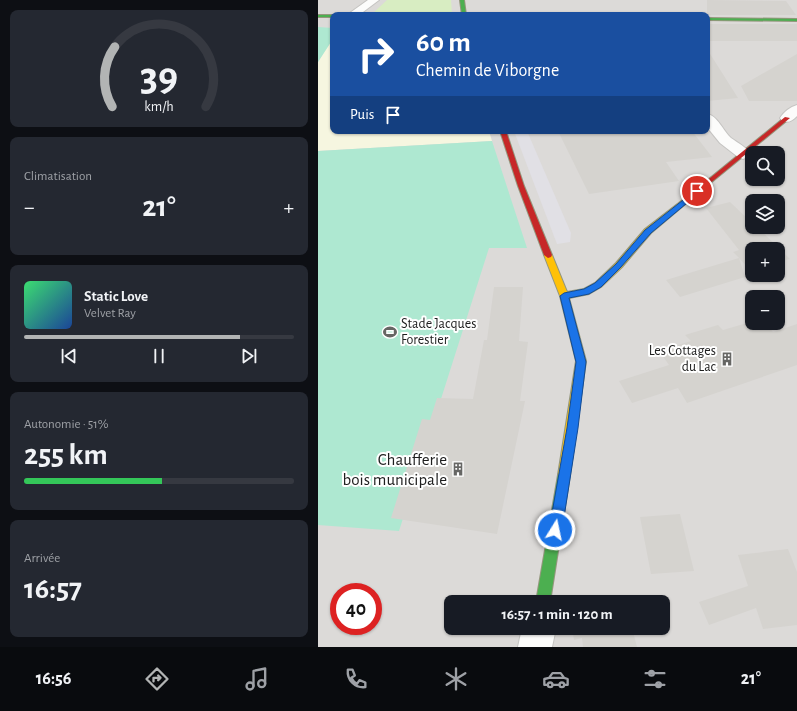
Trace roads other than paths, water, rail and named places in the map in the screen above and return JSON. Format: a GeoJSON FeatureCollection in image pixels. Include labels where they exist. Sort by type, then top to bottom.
{"type":"FeatureCollection","features":[{"type":"Feature","properties":{"kind":"street"},"geometry":{"type":"LineString","coordinates":[[356,12],[374,0]]}},
{"type":"Feature","properties":{"kind":"street"},"geometry":{"type":"LineString","coordinates":[[462,0],[464,12]]}},
{"type":"Feature","properties":{"kind":"street"},"geometry":{"type":"LineString","coordinates":[[318,16],[330,16]]}},
{"type":"Feature","properties":{"kind":"street"},"geometry":{"type":"LineString","coordinates":[[710,19],[797,20]]}},
{"type":"Feature","properties":{"kind":"street"},"geometry":{"type":"LineString","coordinates":[[564,296],[586,292],[598,285],[619,266],[648,231],[792,114]]}},
{"type":"Feature","properties":{"kind":"street"},"geometry":{"type":"LineString","coordinates":[[710,122],[725,140],[743,154]]}},
{"type":"Feature","properties":{"kind":"street"},"geometry":{"type":"LineString","coordinates":[[504,134],[521,186],[564,296],[581,362],[572,428],[544,595]]}},
{"type":"Feature","properties":{"kind":"street"},"geometry":{"type":"LineString","coordinates":[[535,647],[538,635]]}},
{"type":"Feature","properties":{"kind":"place","name":"Stade Jacques Forestier"},"geometry":{"type":"Point","coordinates":[390,332]}},
{"type":"Feature","properties":{"kind":"place","name":"Les Cottages du Lac"},"geometry":{"type":"Point","coordinates":[727,359]}},
{"type":"Feature","properties":{"kind":"place","name":"Chaufferie bois municipale"},"geometry":{"type":"Point","coordinates":[458,469]}}]}
